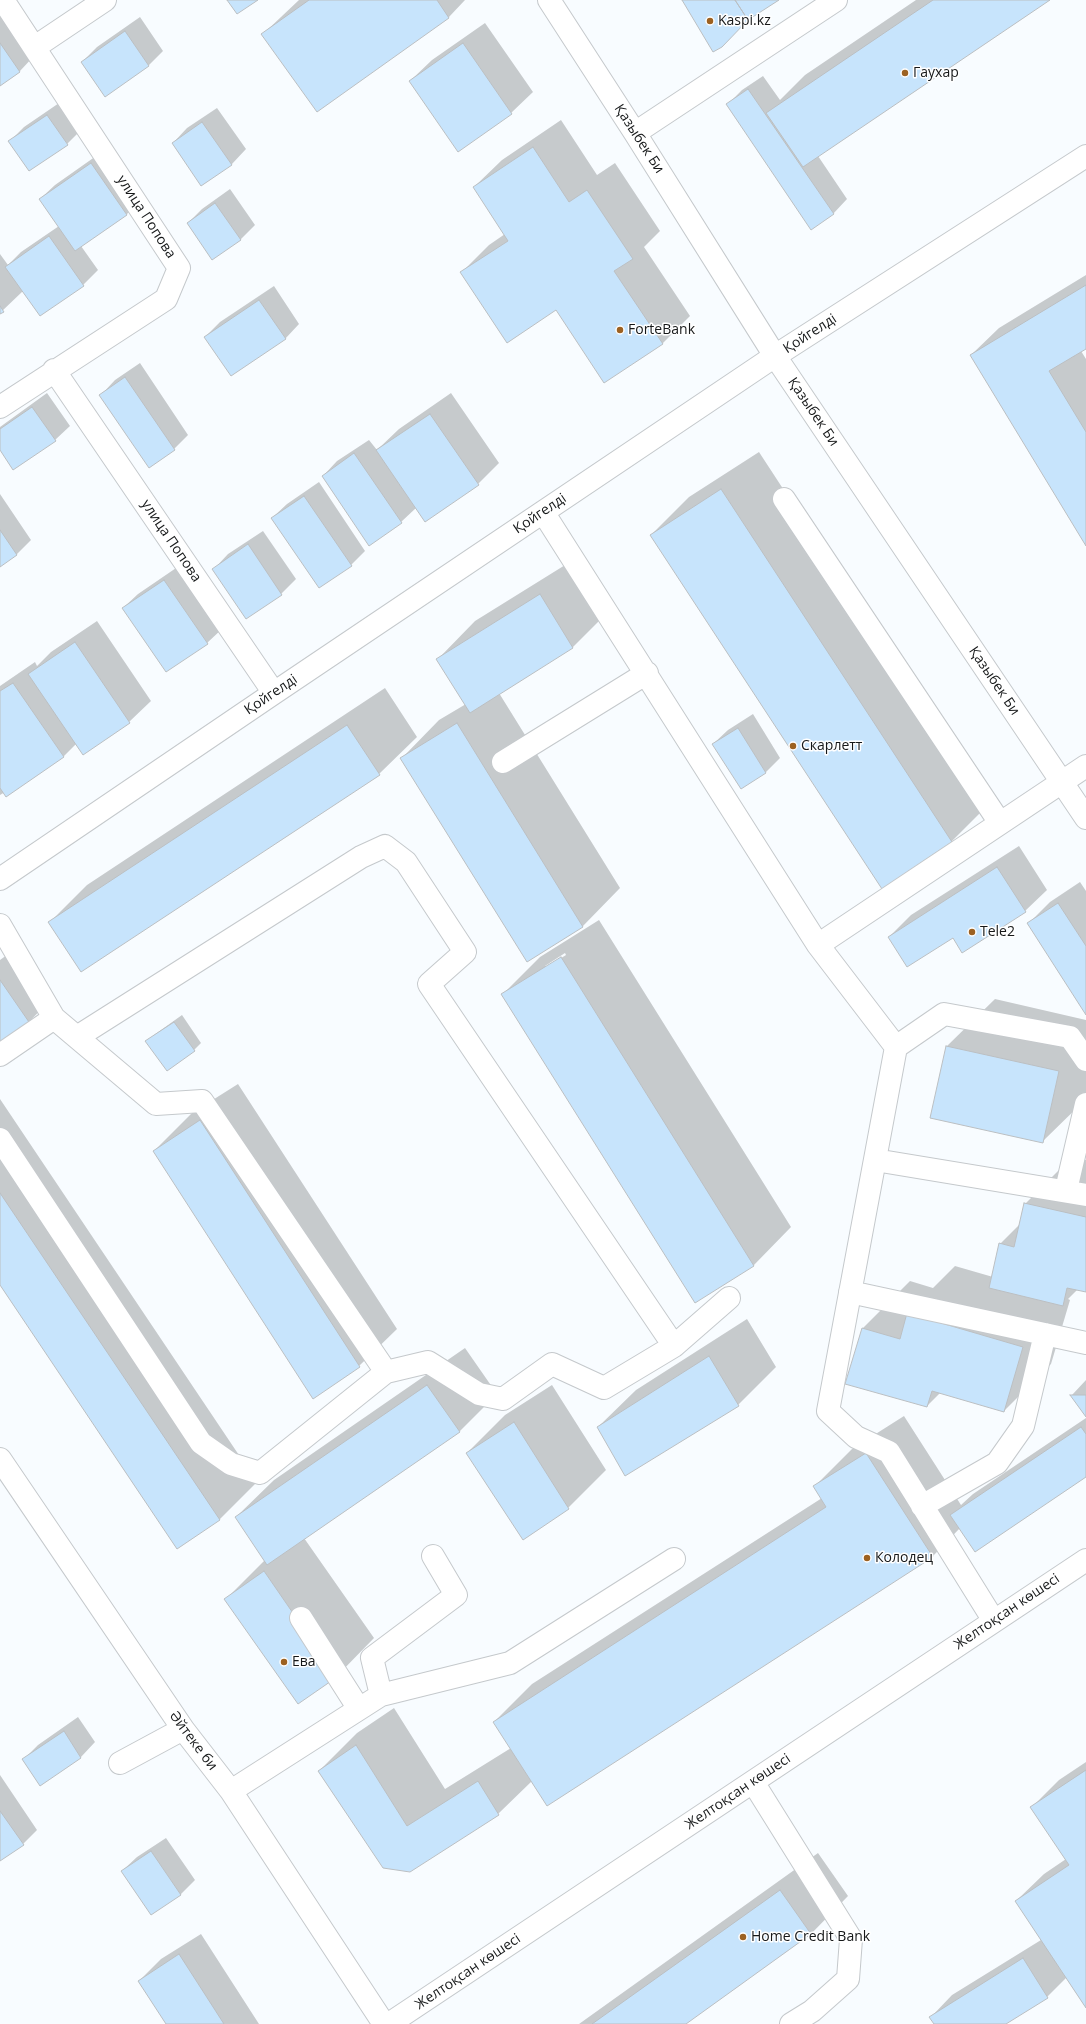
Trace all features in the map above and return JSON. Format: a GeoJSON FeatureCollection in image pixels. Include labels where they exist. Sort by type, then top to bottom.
{"type":"FeatureCollection","features":[{"type":"Feature","properties":{"kind":"street","name":"улица Попова"},"geometry":{"type":"LineString","coordinates":[[0,407],[54,370],[166,299],[179,268],[3,0]]}},
{"type":"Feature","properties":{"kind":"street"},"geometry":{"type":"LineString","coordinates":[[35,47],[105,0]]}},
{"type":"Feature","properties":{"kind":"street","name":"Қазыбек Би"},"geometry":{"type":"LineString","coordinates":[[549,0],[636,133],[775,356],[1086,818]]}},
{"type":"Feature","properties":{"kind":"street"},"geometry":{"type":"LineString","coordinates":[[636,133],[836,0]]}},
{"type":"Feature","properties":{"kind":"street","name":"Қойгелді"},"geometry":{"type":"LineString","coordinates":[[0,879],[775,356],[1086,156]]}},
{"type":"Feature","properties":{"kind":"street","name":"улица Попова"},"geometry":{"type":"LineString","coordinates":[[54,370],[274,693]]}},
{"type":"Feature","properties":{"kind":"street"},"geometry":{"type":"LineString","coordinates":[[784,499],[1000,823]]}},
{"type":"Feature","properties":{"kind":"street"},"geometry":{"type":"LineString","coordinates":[[543,512],[647,673],[818,945],[896,1047]]}},
{"type":"Feature","properties":{"kind":"street"},"geometry":{"type":"LineString","coordinates":[[503,762],[647,673]]}},
{"type":"Feature","properties":{"kind":"street"},"geometry":{"type":"LineString","coordinates":[[818,945],[1086,766]]}},
{"type":"Feature","properties":{"kind":"street"},"geometry":{"type":"LineString","coordinates":[[77,1037],[361,857],[385,846],[406,862],[465,952],[429,984],[674,1346]]}},
{"type":"Feature","properties":{"kind":"street"},"geometry":{"type":"LineString","coordinates":[[0,926],[54,1018],[156,1104],[202,1101],[386,1372]]}},
{"type":"Feature","properties":{"kind":"street"},"geometry":{"type":"LineString","coordinates":[[994,1621],[889,1452],[856,1437],[828,1411],[896,1047],[944,1014],[1070,1037],[1086,1060]]}},
{"type":"Feature","properties":{"kind":"street"},"geometry":{"type":"LineString","coordinates":[[0,1055],[54,1018]]}},
{"type":"Feature","properties":{"kind":"street"},"geometry":{"type":"LineString","coordinates":[[874,1160],[1076,1193],[1086,1104]]}},
{"type":"Feature","properties":{"kind":"street"},"geometry":{"type":"LineString","coordinates":[[0,1139],[201,1443],[231,1464],[260,1473],[386,1372],[428,1362],[479,1394],[504,1399],[552,1364],[604,1388],[674,1346],[729,1298]]}},
{"type":"Feature","properties":{"kind":"street"},"geometry":{"type":"LineString","coordinates":[[850,1292],[1086,1343]]}},
{"type":"Feature","properties":{"kind":"street"},"geometry":{"type":"LineString","coordinates":[[922,1506],[997,1463],[1023,1426],[1045,1334]]}},
{"type":"Feature","properties":{"kind":"street","name":"Әйтеке би"},"geometry":{"type":"LineString","coordinates":[[0,1459],[183,1729],[231,1791],[384,2024]]}},
{"type":"Feature","properties":{"kind":"street"},"geometry":{"type":"LineString","coordinates":[[381,1695],[372,1658],[456,1595],[433,1556]]}},
{"type":"Feature","properties":{"kind":"street"},"geometry":{"type":"LineString","coordinates":[[231,1791],[381,1695],[510,1663],[674,1559]]}},
{"type":"Feature","properties":{"kind":"street","name":"Желтоқсан көшесі"},"geometry":{"type":"LineString","coordinates":[[389,2024],[1086,1560]]}},
{"type":"Feature","properties":{"kind":"street"},"geometry":{"type":"LineString","coordinates":[[301,1618],[359,1709]]}},
{"type":"Feature","properties":{"kind":"street"},"geometry":{"type":"LineString","coordinates":[[120,1763],[183,1729]]}},
{"type":"Feature","properties":{"kind":"street"},"geometry":{"type":"LineString","coordinates":[[753,1782],[851,1939],[848,1979],[812,2011],[791,2024]]}},
{"type":"Feature","properties":{"kind":"building"},"geometry":{"type":"Polygon","coordinates":[[[227,0],[258,0],[237,14],[227,0]]]}},
{"type":"Feature","properties":{"kind":"building"},"geometry":{"type":"Polygon","coordinates":[[[309,0],[437,0],[449,18],[317,112],[261,34],[309,0]]]}},
{"type":"Feature","properties":{"kind":"building"},"geometry":{"type":"Polygon","coordinates":[[[682,0],[735,0],[748,20],[722,47],[713,52],[682,0]]]}},
{"type":"Feature","properties":{"kind":"building"},"geometry":{"type":"Polygon","coordinates":[[[735,0],[779,0],[748,20],[735,0]]]}},
{"type":"Feature","properties":{"kind":"building"},"geometry":{"type":"Polygon","coordinates":[[[933,0],[1050,0],[803,167],[766,113],[933,0]]]}},
{"type":"Feature","properties":{"kind":"building"},"geometry":{"type":"Polygon","coordinates":[[[125,31],[149,66],[105,97],[81,62],[125,31]]]}},
{"type":"Feature","properties":{"kind":"building"},"geometry":{"type":"Polygon","coordinates":[[[0,43],[20,72],[0,86],[0,43]]]}},
{"type":"Feature","properties":{"kind":"building"},"geometry":{"type":"Polygon","coordinates":[[[463,43],[512,114],[458,152],[409,81],[463,43]]]}},
{"type":"Feature","properties":{"kind":"building"},"geometry":{"type":"Polygon","coordinates":[[[748,89],[834,214],[811,230],[726,104],[748,89]]]}},
{"type":"Feature","properties":{"kind":"building"},"geometry":{"type":"Polygon","coordinates":[[[47,115],[68,145],[29,171],[8,141],[47,115]]]}},
{"type":"Feature","properties":{"kind":"building"},"geometry":{"type":"Polygon","coordinates":[[[202,122],[232,165],[201,186],[172,143],[202,122]]]}},
{"type":"Feature","properties":{"kind":"building"},"geometry":{"type":"Polygon","coordinates":[[[533,147],[569,202],[587,190],[633,259],[614,271],[663,344],[604,383],[556,310],[507,343],[460,272],[508,241],[473,187],[533,147]]]}},
{"type":"Feature","properties":{"kind":"building"},"geometry":{"type":"Polygon","coordinates":[[[91,163],[127,215],[75,251],[39,199],[91,163]]]}},
{"type":"Feature","properties":{"kind":"building"},"geometry":{"type":"Polygon","coordinates":[[[215,203],[241,240],[212,260],[187,223],[215,203]]]}},
{"type":"Feature","properties":{"kind":"building"},"geometry":{"type":"Polygon","coordinates":[[[49,236],[84,286],[40,316],[5,267],[49,236]]]}},
{"type":"Feature","properties":{"kind":"building"},"geometry":{"type":"Polygon","coordinates":[[[1086,285],[1086,349],[1049,371],[1086,432],[1086,546],[970,355],[1086,285]]]}},
{"type":"Feature","properties":{"kind":"building"},"geometry":{"type":"Polygon","coordinates":[[[259,300],[286,339],[231,376],[204,337],[259,300]]]}},
{"type":"Feature","properties":{"kind":"building"},"geometry":{"type":"Polygon","coordinates":[[[0,306],[4,312],[0,314],[0,306]]]}},
{"type":"Feature","properties":{"kind":"building"},"geometry":{"type":"Polygon","coordinates":[[[125,377],[175,450],[149,468],[99,395],[125,377]]]}},
{"type":"Feature","properties":{"kind":"building"},"geometry":{"type":"Polygon","coordinates":[[[32,407],[56,441],[13,470],[0,450],[0,429],[32,407]]]}},
{"type":"Feature","properties":{"kind":"building"},"geometry":{"type":"Polygon","coordinates":[[[430,414],[479,485],[425,522],[376,450],[430,414]]]}},
{"type":"Feature","properties":{"kind":"building"},"geometry":{"type":"Polygon","coordinates":[[[354,453],[402,523],[369,546],[322,476],[354,453]]]}},
{"type":"Feature","properties":{"kind":"building"},"geometry":{"type":"Polygon","coordinates":[[[721,489],[952,842],[882,889],[650,535],[721,489]]]}},
{"type":"Feature","properties":{"kind":"building"},"geometry":{"type":"Polygon","coordinates":[[[304,496],[352,566],[319,588],[271,518],[304,496]]]}},
{"type":"Feature","properties":{"kind":"building"},"geometry":{"type":"Polygon","coordinates":[[[0,530],[17,555],[0,567],[0,530]]]}},
{"type":"Feature","properties":{"kind":"building"},"geometry":{"type":"Polygon","coordinates":[[[248,544],[282,595],[246,619],[212,569],[248,544]]]}},
{"type":"Feature","properties":{"kind":"building"},"geometry":{"type":"Polygon","coordinates":[[[164,580],[208,644],[166,672],[122,608],[164,580]]]}},
{"type":"Feature","properties":{"kind":"building"},"geometry":{"type":"Polygon","coordinates":[[[540,594],[573,648],[470,713],[436,659],[540,594]]]}},
{"type":"Feature","properties":{"kind":"building"},"geometry":{"type":"Polygon","coordinates":[[[75,642],[130,723],[83,755],[28,674],[75,642]]]}},
{"type":"Feature","properties":{"kind":"building"},"geometry":{"type":"Polygon","coordinates":[[[13,683],[64,757],[6,797],[0,788],[0,691],[13,683]]]}},
{"type":"Feature","properties":{"kind":"building"},"geometry":{"type":"Polygon","coordinates":[[[457,723],[583,927],[527,962],[400,758],[457,723]]]}},
{"type":"Feature","properties":{"kind":"building"},"geometry":{"type":"Polygon","coordinates":[[[347,725],[380,775],[81,972],[48,922],[347,725]]]}},
{"type":"Feature","properties":{"kind":"building"},"geometry":{"type":"Polygon","coordinates":[[[738,728],[766,773],[741,789],[712,744],[738,728]]]}},
{"type":"Feature","properties":{"kind":"building"},"geometry":{"type":"Polygon","coordinates":[[[997,867],[1026,912],[962,953],[953,938],[907,967],[888,937],[997,867]]]}},
{"type":"Feature","properties":{"kind":"building"},"geometry":{"type":"Polygon","coordinates":[[[1058,903],[1086,946],[1086,1015],[1027,923],[1058,903]]]}},
{"type":"Feature","properties":{"kind":"building"},"geometry":{"type":"Polygon","coordinates":[[[561,957],[754,1266],[695,1303],[501,994],[561,957]]]}},
{"type":"Feature","properties":{"kind":"building"},"geometry":{"type":"Polygon","coordinates":[[[0,980],[29,1022],[0,1042],[0,980]]]}},
{"type":"Feature","properties":{"kind":"building"},"geometry":{"type":"Polygon","coordinates":[[[174,1022],[195,1051],[167,1071],[145,1041],[174,1022]]]}},
{"type":"Feature","properties":{"kind":"building"},"geometry":{"type":"Polygon","coordinates":[[[946,1046],[1059,1071],[1043,1143],[930,1118],[946,1046]]]}},
{"type":"Feature","properties":{"kind":"building"},"geometry":{"type":"Polygon","coordinates":[[[200,1120],[360,1367],[313,1399],[153,1151],[200,1120]]]}},
{"type":"Feature","properties":{"kind":"building"},"geometry":{"type":"Polygon","coordinates":[[[0,1193],[220,1520],[177,1549],[0,1285],[0,1193]]]}},
{"type":"Feature","properties":{"kind":"building"},"geometry":{"type":"Polygon","coordinates":[[[1024,1203],[1086,1217],[1086,1292],[1067,1288],[1063,1306],[989,1288],[999,1243],[1014,1247],[1024,1203]]]}},
{"type":"Feature","properties":{"kind":"building"},"geometry":{"type":"Polygon","coordinates":[[[907,1313],[1023,1347],[1004,1412],[932,1391],[927,1407],[845,1384],[862,1328],[900,1339],[907,1313]]]}},
{"type":"Feature","properties":{"kind":"building"},"geometry":{"type":"Polygon","coordinates":[[[709,1356],[739,1406],[625,1476],[597,1427],[709,1356]]]}},
{"type":"Feature","properties":{"kind":"building"},"geometry":{"type":"Polygon","coordinates":[[[427,1385],[460,1432],[267,1565],[235,1517],[427,1385]]]}},
{"type":"Feature","properties":{"kind":"building"},"geometry":{"type":"Polygon","coordinates":[[[1070,1395],[1086,1395],[1086,1417],[1070,1395]]]}},
{"type":"Feature","properties":{"kind":"building"},"geometry":{"type":"Polygon","coordinates":[[[514,1422],[569,1509],[523,1540],[466,1453],[514,1422]]]}},
{"type":"Feature","properties":{"kind":"building"},"geometry":{"type":"Polygon","coordinates":[[[1081,1427],[1086,1434],[1086,1477],[975,1552],[950,1515],[1081,1427]]]}},
{"type":"Feature","properties":{"kind":"building"},"geometry":{"type":"Polygon","coordinates":[[[866,1453],[933,1557],[547,1806],[493,1722],[826,1507],[813,1486],[866,1453]]]}},
{"type":"Feature","properties":{"kind":"building"},"geometry":{"type":"Polygon","coordinates":[[[264,1571],[337,1677],[298,1704],[224,1599],[264,1571]]]}},
{"type":"Feature","properties":{"kind":"building"},"geometry":{"type":"Polygon","coordinates":[[[64,1731],[81,1758],[40,1786],[22,1759],[64,1731]]]}},
{"type":"Feature","properties":{"kind":"building"},"geometry":{"type":"Polygon","coordinates":[[[356,1745],[407,1826],[478,1781],[499,1815],[410,1872],[383,1868],[318,1771],[356,1745]]]}},
{"type":"Feature","properties":{"kind":"building"},"geometry":{"type":"Polygon","coordinates":[[[1086,1770],[1086,2008],[1015,1901],[1069,1865],[1030,1807],[1086,1770]]]}},
{"type":"Feature","properties":{"kind":"building"},"geometry":{"type":"Polygon","coordinates":[[[0,1811],[24,1845],[0,1861],[0,1811]]]}},
{"type":"Feature","properties":{"kind":"building"},"geometry":{"type":"Polygon","coordinates":[[[151,1851],[181,1895],[151,1915],[121,1871],[151,1851]]]}},
{"type":"Feature","properties":{"kind":"building"},"geometry":{"type":"Polygon","coordinates":[[[780,1890],[811,1934],[686,2024],[592,2024],[780,1890]]]}},
{"type":"Feature","properties":{"kind":"building"},"geometry":{"type":"Polygon","coordinates":[[[179,1954],[224,2024],[166,2024],[138,1981],[179,1954]]]}},
{"type":"Feature","properties":{"kind":"building"},"geometry":{"type":"Polygon","coordinates":[[[1023,1958],[1048,1998],[1006,2024],[934,2024],[929,2017],[1023,1958]]]}},
{"type":"Feature","properties":{"kind":"place","name":"Kaspi.kz"},"geometry":{"type":"Point","coordinates":[710,21]}},
{"type":"Feature","properties":{"kind":"place","name":"Гаухар"},"geometry":{"type":"Point","coordinates":[905,73]}},
{"type":"Feature","properties":{"kind":"place","name":"ForteBank"},"geometry":{"type":"Point","coordinates":[620,330]}},
{"type":"Feature","properties":{"kind":"place","name":"Скарлетт"},"geometry":{"type":"Point","coordinates":[793,746]}},
{"type":"Feature","properties":{"kind":"place","name":"Tele2"},"geometry":{"type":"Point","coordinates":[972,932]}},
{"type":"Feature","properties":{"kind":"place","name":"Колодец"},"geometry":{"type":"Point","coordinates":[867,1558]}},
{"type":"Feature","properties":{"kind":"place","name":"Ева"},"geometry":{"type":"Point","coordinates":[284,1662]}},
{"type":"Feature","properties":{"kind":"place","name":"Home Credit Bank"},"geometry":{"type":"Point","coordinates":[743,1937]}}]}
